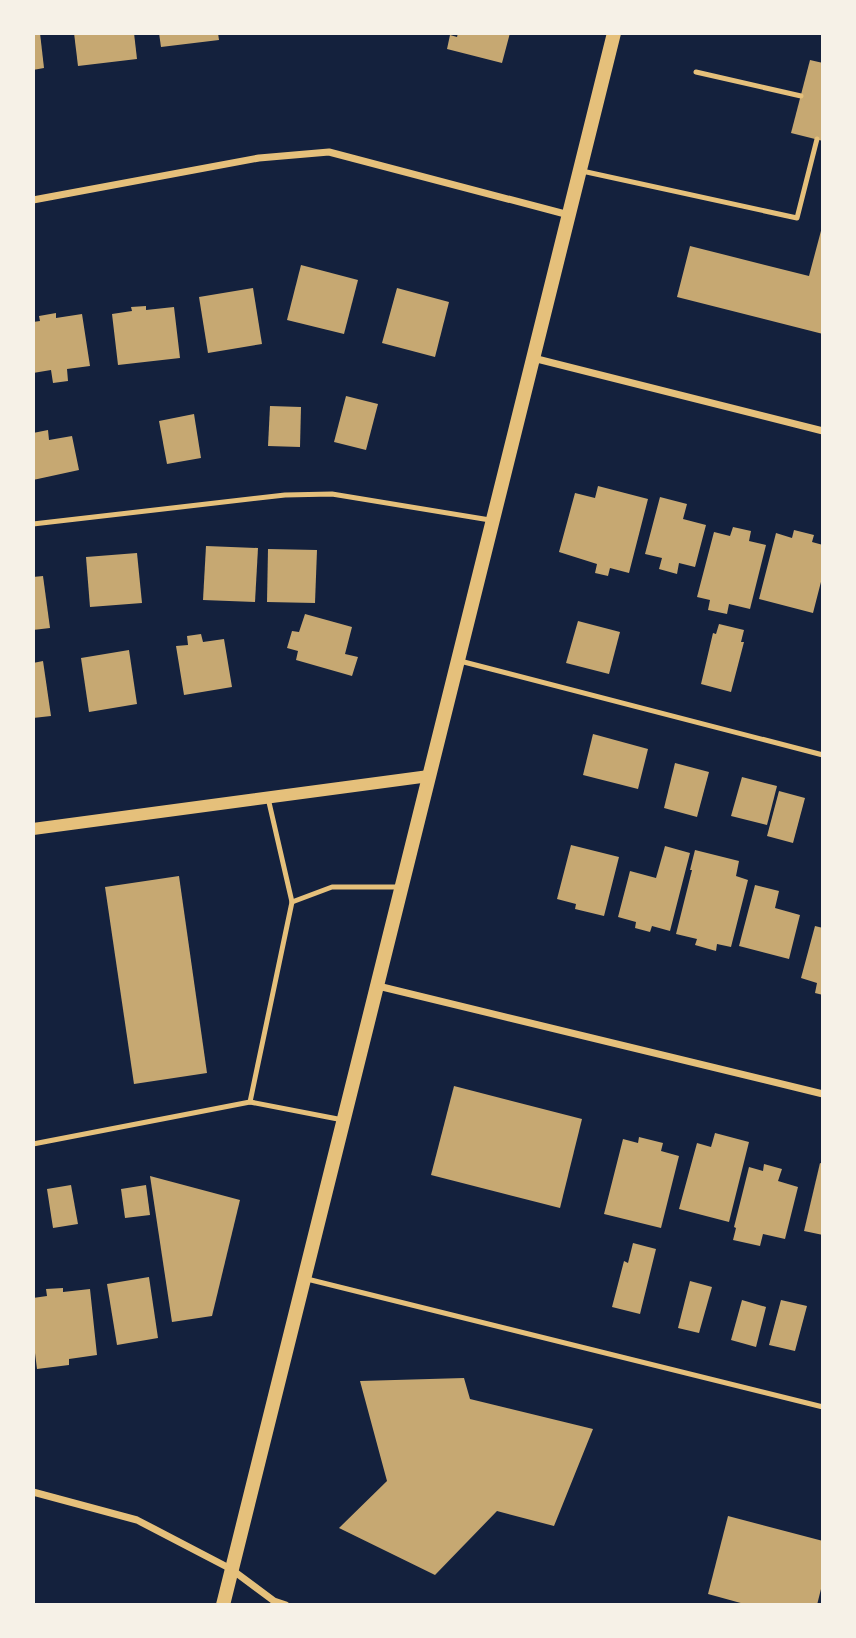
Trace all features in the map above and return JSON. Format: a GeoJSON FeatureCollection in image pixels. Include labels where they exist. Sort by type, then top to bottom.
{"type":"FeatureCollection","features":[{"type":"Feature","properties":{"kind":"main road"},"geometry":{"type":"LineString","coordinates":[[223,1605],[614,33]]}},
{"type":"Feature","properties":{"kind":"street"},"geometry":{"type":"LineString","coordinates":[[33,200],[259,158],[329,152],[569,215]]}},
{"type":"Feature","properties":{"kind":"street"},"geometry":{"type":"LineString","coordinates":[[533,358],[823,431]]}},
{"type":"Feature","properties":{"kind":"street"},"geometry":{"type":"LineString","coordinates":[[33,829],[429,776]]}},
{"type":"Feature","properties":{"kind":"street"},"geometry":{"type":"LineString","coordinates":[[377,985],[823,1094]]}},
{"type":"Feature","properties":{"kind":"street"},"geometry":{"type":"LineString","coordinates":[[33,1492],[137,1520],[231,1569],[274,1601],[286,1605]]}},
{"type":"Feature","properties":{"kind":"lane"},"geometry":{"type":"LineString","coordinates":[[696,72],[801,96]]}},
{"type":"Feature","properties":{"kind":"lane"},"geometry":{"type":"LineString","coordinates":[[580,171],[797,218],[817,139]]}},
{"type":"Feature","properties":{"kind":"lane"},"geometry":{"type":"LineString","coordinates":[[33,524],[285,495],[332,494],[493,520]]}},
{"type":"Feature","properties":{"kind":"lane"},"geometry":{"type":"LineString","coordinates":[[458,661],[823,755]]}},
{"type":"Feature","properties":{"kind":"lane"},"geometry":{"type":"LineString","coordinates":[[250,1102],[292,902],[268,798]]}},
{"type":"Feature","properties":{"kind":"lane"},"geometry":{"type":"LineString","coordinates":[[292,902],[332,887],[402,887]]}},
{"type":"Feature","properties":{"kind":"lane"},"geometry":{"type":"LineString","coordinates":[[33,1144],[250,1102],[343,1120]]}},
{"type":"Feature","properties":{"kind":"lane"},"geometry":{"type":"LineString","coordinates":[[304,1278],[823,1407]]}},
{"type":"Feature","properties":{"kind":"building"},"geometry":{"type":"Polygon","coordinates":[[[33,33],[40,33],[44,68],[33,70],[33,33]]]}},
{"type":"Feature","properties":{"kind":"building"},"geometry":{"type":"Polygon","coordinates":[[[74,33],[134,33],[137,59],[78,66],[74,33]]]}},
{"type":"Feature","properties":{"kind":"building"},"geometry":{"type":"Polygon","coordinates":[[[159,33],[218,33],[219,40],[161,47],[159,33]]]}},
{"type":"Feature","properties":{"kind":"building"},"geometry":{"type":"Polygon","coordinates":[[[458,33],[510,33],[502,63],[447,49],[450,35],[457,37],[458,33]]]}},
{"type":"Feature","properties":{"kind":"building"},"geometry":{"type":"Polygon","coordinates":[[[810,60],[823,63],[823,141],[791,133],[810,60]]]}},
{"type":"Feature","properties":{"kind":"building"},"geometry":{"type":"Polygon","coordinates":[[[822,227],[823,334],[677,297],[690,246],[809,276],[822,227]]]}},
{"type":"Feature","properties":{"kind":"building"},"geometry":{"type":"Polygon","coordinates":[[[301,265],[358,280],[344,334],[287,320],[301,265]]]}},
{"type":"Feature","properties":{"kind":"building"},"geometry":{"type":"Polygon","coordinates":[[[253,288],[262,344],[208,353],[199,297],[253,288]]]}},
{"type":"Feature","properties":{"kind":"building"},"geometry":{"type":"Polygon","coordinates":[[[397,288],[449,302],[435,357],[382,343],[397,288]]]}},
{"type":"Feature","properties":{"kind":"building"},"geometry":{"type":"Polygon","coordinates":[[[146,306],[146,310],[174,307],[180,358],[118,365],[112,314],[132,311],[131,307],[146,306]]]}},
{"type":"Feature","properties":{"kind":"building"},"geometry":{"type":"Polygon","coordinates":[[[56,313],[56,318],[82,314],[90,366],[67,369],[68,381],[53,383],[51,370],[33,373],[33,322],[40,321],[39,316],[56,313]]]}},
{"type":"Feature","properties":{"kind":"building"},"geometry":{"type":"Polygon","coordinates":[[[346,396],[378,404],[366,450],[334,442],[346,396]]]}},
{"type":"Feature","properties":{"kind":"building"},"geometry":{"type":"Polygon","coordinates":[[[270,406],[301,407],[300,447],[268,446],[270,406]]]}},
{"type":"Feature","properties":{"kind":"building"},"geometry":{"type":"Polygon","coordinates":[[[194,414],[201,458],[167,464],[159,421],[194,414]]]}},
{"type":"Feature","properties":{"kind":"building"},"geometry":{"type":"Polygon","coordinates":[[[48,430],[49,440],[72,436],[79,470],[33,480],[33,433],[48,430]]]}},
{"type":"Feature","properties":{"kind":"building"},"geometry":{"type":"Polygon","coordinates":[[[598,486],[648,499],[629,573],[610,568],[608,576],[595,573],[597,564],[559,552],[575,493],[595,498],[598,486]]]}},
{"type":"Feature","properties":{"kind":"building"},"geometry":{"type":"Polygon","coordinates":[[[660,497],[687,504],[683,519],[706,525],[695,567],[679,563],[677,574],[659,569],[662,558],[645,554],[660,497]]]}},
{"type":"Feature","properties":{"kind":"building"},"geometry":{"type":"Polygon","coordinates":[[[733,527],[751,531],[749,541],[766,545],[750,609],[729,604],[727,614],[708,610],[710,600],[697,597],[714,532],[730,536],[733,527]]]}},
{"type":"Feature","properties":{"kind":"building"},"geometry":{"type":"Polygon","coordinates":[[[794,530],[814,535],[812,542],[823,545],[823,574],[813,613],[759,599],[776,533],[792,538],[794,530]]]}},
{"type":"Feature","properties":{"kind":"building"},"geometry":{"type":"Polygon","coordinates":[[[206,546],[258,548],[255,602],[203,600],[206,546]]]}},
{"type":"Feature","properties":{"kind":"building"},"geometry":{"type":"Polygon","coordinates":[[[268,549],[317,550],[315,603],[267,602],[268,549]]]}},
{"type":"Feature","properties":{"kind":"building"},"geometry":{"type":"Polygon","coordinates":[[[137,553],[142,603],[90,607],[86,557],[137,553]]]}},
{"type":"Feature","properties":{"kind":"building"},"geometry":{"type":"Polygon","coordinates":[[[43,576],[50,628],[33,630],[33,577],[43,576]]]}},
{"type":"Feature","properties":{"kind":"building"},"geometry":{"type":"Polygon","coordinates":[[[305,614],[352,627],[345,654],[358,657],[352,676],[296,660],[298,651],[287,648],[292,631],[299,632],[305,614]]]}},
{"type":"Feature","properties":{"kind":"building"},"geometry":{"type":"Polygon","coordinates":[[[578,621],[620,632],[609,674],[566,663],[578,621]]]}},
{"type":"Feature","properties":{"kind":"building"},"geometry":{"type":"Polygon","coordinates":[[[719,624],[744,630],[741,642],[744,642],[731,692],[701,684],[713,633],[716,634],[719,624]]]}},
{"type":"Feature","properties":{"kind":"building"},"geometry":{"type":"Polygon","coordinates":[[[201,634],[203,642],[224,639],[232,687],[184,695],[176,646],[188,645],[187,636],[201,634]]]}},
{"type":"Feature","properties":{"kind":"building"},"geometry":{"type":"Polygon","coordinates":[[[129,650],[137,704],[89,712],[81,658],[129,650]]]}},
{"type":"Feature","properties":{"kind":"building"},"geometry":{"type":"Polygon","coordinates":[[[43,661],[51,716],[33,718],[33,663],[43,661]]]}},
{"type":"Feature","properties":{"kind":"building"},"geometry":{"type":"Polygon","coordinates":[[[593,734],[648,749],[638,789],[583,775],[593,734]]]}},
{"type":"Feature","properties":{"kind":"building"},"geometry":{"type":"Polygon","coordinates":[[[675,763],[709,772],[697,817],[664,808],[675,763]]]}},
{"type":"Feature","properties":{"kind":"building"},"geometry":{"type":"Polygon","coordinates":[[[742,777],[777,786],[767,825],[731,816],[742,777]]]}},
{"type":"Feature","properties":{"kind":"building"},"geometry":{"type":"Polygon","coordinates":[[[779,791],[805,798],[793,843],[767,836],[779,791]]]}},
{"type":"Feature","properties":{"kind":"building"},"geometry":{"type":"Polygon","coordinates":[[[571,845],[619,857],[604,916],[575,909],[576,904],[557,899],[571,845]]]}},
{"type":"Feature","properties":{"kind":"building"},"geometry":{"type":"Polygon","coordinates":[[[665,846],[690,853],[670,931],[652,926],[650,932],[635,928],[636,922],[618,917],[630,871],[656,878],[665,846]]]}},
{"type":"Feature","properties":{"kind":"building"},"geometry":{"type":"Polygon","coordinates":[[[695,850],[739,861],[736,876],[748,880],[731,947],[717,944],[716,951],[695,945],[697,939],[676,934],[695,850]]]}},
{"type":"Feature","properties":{"kind":"building"},"geometry":{"type":"Polygon","coordinates":[[[179,876],[207,1073],[134,1084],[105,887],[179,876]]]}},
{"type":"Feature","properties":{"kind":"building"},"geometry":{"type":"Polygon","coordinates":[[[755,885],[779,891],[775,908],[800,915],[789,959],[739,946],[755,885]]]}},
{"type":"Feature","properties":{"kind":"building"},"geometry":{"type":"Polygon","coordinates":[[[815,926],[823,928],[823,995],[815,993],[817,983],[801,978],[815,926]]]}},
{"type":"Feature","properties":{"kind":"building"},"geometry":{"type":"Polygon","coordinates":[[[454,1086],[582,1119],[560,1208],[431,1175],[454,1086]]]}},
{"type":"Feature","properties":{"kind":"building"},"geometry":{"type":"Polygon","coordinates":[[[715,1133],[749,1142],[729,1222],[679,1209],[697,1143],[711,1147],[715,1133]]]}},
{"type":"Feature","properties":{"kind":"building"},"geometry":{"type":"Polygon","coordinates":[[[639,1137],[663,1143],[661,1151],[679,1156],[661,1228],[604,1214],[623,1139],[638,1143],[639,1137]]]}},
{"type":"Feature","properties":{"kind":"building"},"geometry":{"type":"Polygon","coordinates":[[[820,1163],[823,1164],[823,1235],[804,1231],[820,1163]]]}},
{"type":"Feature","properties":{"kind":"building"},"geometry":{"type":"Polygon","coordinates":[[[764,1164],[782,1169],[778,1181],[798,1187],[785,1239],[763,1234],[760,1246],[733,1240],[749,1167],[763,1171],[764,1164]]]}},
{"type":"Feature","properties":{"kind":"building"},"geometry":{"type":"Polygon","coordinates":[[[150,1176],[240,1200],[212,1316],[172,1322],[150,1176]]]}},
{"type":"Feature","properties":{"kind":"building"},"geometry":{"type":"Polygon","coordinates":[[[71,1185],[78,1224],[53,1228],[47,1189],[71,1185]]]}},
{"type":"Feature","properties":{"kind":"building"},"geometry":{"type":"Polygon","coordinates":[[[146,1185],[150,1215],[125,1218],[121,1189],[146,1185]]]}},
{"type":"Feature","properties":{"kind":"building"},"geometry":{"type":"Polygon","coordinates":[[[633,1243],[656,1249],[640,1314],[612,1307],[624,1261],[628,1263],[633,1243]]]}},
{"type":"Feature","properties":{"kind":"building"},"geometry":{"type":"Polygon","coordinates":[[[149,1277],[158,1338],[117,1345],[107,1284],[149,1277]]]}},
{"type":"Feature","properties":{"kind":"building"},"geometry":{"type":"Polygon","coordinates":[[[690,1281],[712,1287],[699,1333],[678,1328],[690,1281]]]}},
{"type":"Feature","properties":{"kind":"building"},"geometry":{"type":"Polygon","coordinates":[[[63,1288],[63,1292],[90,1289],[97,1355],[69,1359],[69,1365],[37,1369],[33,1337],[33,1298],[47,1296],[46,1289],[63,1288]]]}},
{"type":"Feature","properties":{"kind":"building"},"geometry":{"type":"Polygon","coordinates":[[[742,1300],[766,1307],[756,1347],[731,1340],[742,1300]]]}},
{"type":"Feature","properties":{"kind":"building"},"geometry":{"type":"Polygon","coordinates":[[[781,1300],[807,1306],[795,1351],[769,1345],[781,1300]]]}},
{"type":"Feature","properties":{"kind":"building"},"geometry":{"type":"Polygon","coordinates":[[[464,1378],[470,1399],[593,1429],[554,1526],[497,1511],[435,1575],[339,1528],[387,1481],[360,1381],[464,1378]]]}},
{"type":"Feature","properties":{"kind":"building"},"geometry":{"type":"Polygon","coordinates":[[[728,1516],[823,1541],[823,1581],[817,1605],[748,1605],[708,1594],[728,1516]]]}}]}
